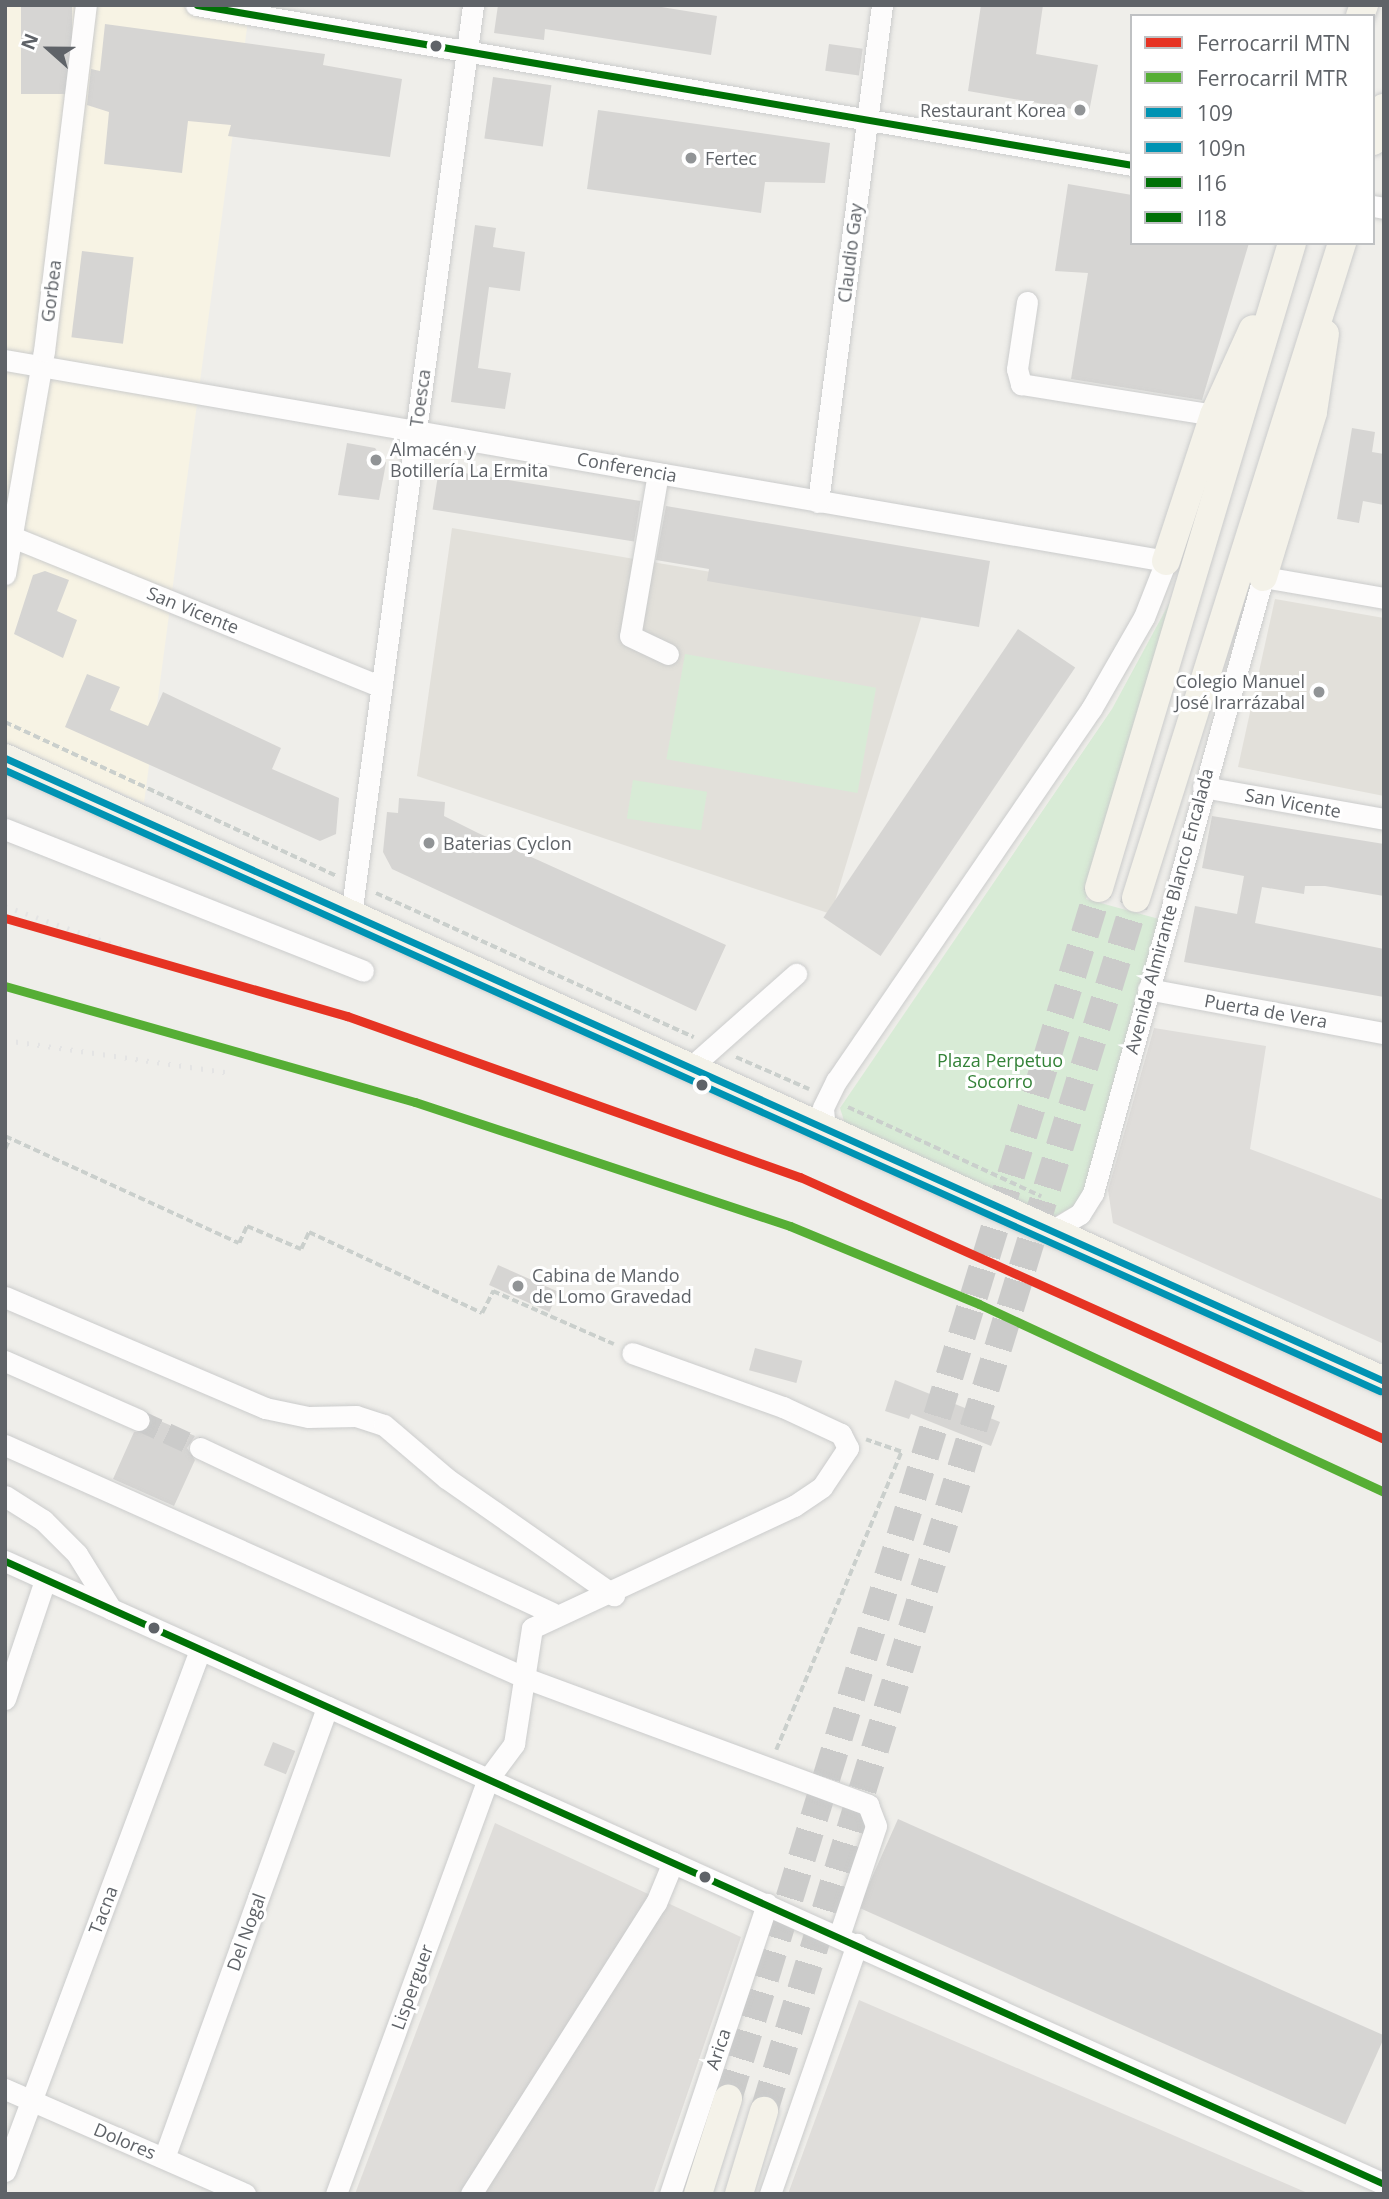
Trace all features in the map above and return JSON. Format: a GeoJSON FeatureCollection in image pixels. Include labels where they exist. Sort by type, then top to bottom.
{"type":"FeatureCollection","features":[{"type":"Feature","properties":{"kind":"main road"},"geometry":{"type":"LineString","coordinates":[[1375,135],[1384,108]]}},
{"type":"Feature","properties":{"kind":"main road"},"geometry":{"type":"LineString","coordinates":[[1099,888],[1291,245]]}},
{"type":"Feature","properties":{"kind":"main road","name":"Avenida Almirante Blanco Encalada"},"geometry":{"type":"LineString","coordinates":[[1136,898],[1341,245]]}},
{"type":"Feature","properties":{"kind":"main road"},"geometry":{"type":"LineString","coordinates":[[1166,561],[1214,415],[1278,288]]}},
{"type":"Feature","properties":{"kind":"main road"},"geometry":{"type":"LineString","coordinates":[[1264,577],[1313,412],[1327,292]]}},
{"type":"Feature","properties":{"kind":"main road"},"geometry":{"type":"LineString","coordinates":[[5,758],[825,1129],[1055,1229],[1384,1381]]}},
{"type":"Feature","properties":{"kind":"main road"},"geometry":{"type":"LineString","coordinates":[[698,2194],[728,2099]]}},
{"type":"Feature","properties":{"kind":"main road"},"geometry":{"type":"LineString","coordinates":[[739,2194],[764,2111]]}},
{"type":"Feature","properties":{"kind":"street","name":"Gorbea"},"geometry":{"type":"LineString","coordinates":[[5,574],[41,366],[86,5]]}},
{"type":"Feature","properties":{"kind":"street"},"geometry":{"type":"LineString","coordinates":[[196,5],[1130,166]]}},
{"type":"Feature","properties":{"kind":"street","name":"Toesca"},"geometry":{"type":"LineString","coordinates":[[351,915],[473,5]]}},
{"type":"Feature","properties":{"kind":"street","name":"Claudio Gay"},"geometry":{"type":"LineString","coordinates":[[818,502],[882,5]]}},
{"type":"Feature","properties":{"kind":"street"},"geometry":{"type":"LineString","coordinates":[[1027,302],[1017,369],[1021,384],[1214,415]]}},
{"type":"Feature","properties":{"kind":"street","name":"Conferencia"},"geometry":{"type":"LineString","coordinates":[[5,360],[416,429],[818,502],[1166,561]]}},
{"type":"Feature","properties":{"kind":"street"},"geometry":{"type":"LineString","coordinates":[[658,473],[630,636],[668,654]]}},
{"type":"Feature","properties":{"kind":"street","name":"San Vicente"},"geometry":{"type":"LineString","coordinates":[[10,536],[381,687]]}},
{"type":"Feature","properties":{"kind":"street"},"geometry":{"type":"LineString","coordinates":[[825,1129],[823,1108],[836,1081],[1091,709],[1144,617],[1166,561]]}},
{"type":"Feature","properties":{"kind":"street"},"geometry":{"type":"LineString","coordinates":[[1264,577],[1384,598]]}},
{"type":"Feature","properties":{"kind":"street","name":"Avenida Almirante Blanco Encalada"},"geometry":{"type":"LineString","coordinates":[[1055,1229],[1080,1214],[1093,1193],[1203,787],[1264,577]]}},
{"type":"Feature","properties":{"kind":"street","name":"San Vicente"},"geometry":{"type":"LineString","coordinates":[[1203,787],[1384,819]]}},
{"type":"Feature","properties":{"kind":"street"},"geometry":{"type":"LineString","coordinates":[[5,829],[363,971]]}},
{"type":"Feature","properties":{"kind":"street"},"geometry":{"type":"LineString","coordinates":[[690,1068],[796,974]]}},
{"type":"Feature","properties":{"kind":"street","name":"Puerta de Vera"},"geometry":{"type":"LineString","coordinates":[[1148,989],[1384,1033]]}},
{"type":"Feature","properties":{"kind":"street"},"geometry":{"type":"LineString","coordinates":[[5,1297],[265,1408],[308,1418],[356,1416],[384,1425],[446,1478],[614,1595]]}},
{"type":"Feature","properties":{"kind":"street"},"geometry":{"type":"LineString","coordinates":[[200,1448],[552,1613],[614,1595],[812,1495],[841,1462],[846,1437],[632,1353]]}},
{"type":"Feature","properties":{"kind":"street"},"geometry":{"type":"LineString","coordinates":[[5,1361],[139,1420]]}},
{"type":"Feature","properties":{"kind":"street"},"geometry":{"type":"LineString","coordinates":[[5,1445],[528,1679],[770,1765],[868,1805],[877,1816],[848,1940],[770,2194]]}},
{"type":"Feature","properties":{"kind":"street"},"geometry":{"type":"LineString","coordinates":[[5,1496],[43,1520],[77,1554],[111,1609]]}},
{"type":"Feature","properties":{"kind":"street"},"geometry":{"type":"LineString","coordinates":[[5,1561],[1384,2184]]}},
{"type":"Feature","properties":{"kind":"street"},"geometry":{"type":"LineString","coordinates":[[5,1699],[45,1580]]}},
{"type":"Feature","properties":{"kind":"street","name":"Lisperguer"},"geometry":{"type":"LineString","coordinates":[[336,2194],[488,1779],[514,1744],[528,1679],[528,1636],[552,1613]]}},
{"type":"Feature","properties":{"kind":"street","name":"Tacna"},"geometry":{"type":"LineString","coordinates":[[5,2171],[200,1650]]}},
{"type":"Feature","properties":{"kind":"street","name":"Del Nogal"},"geometry":{"type":"LineString","coordinates":[[164,2158],[327,1707]]}},
{"type":"Feature","properties":{"kind":"street"},"geometry":{"type":"LineString","coordinates":[[471,2194],[656,1903],[673,1862]]}},
{"type":"Feature","properties":{"kind":"street","name":"Arica"},"geometry":{"type":"LineString","coordinates":[[670,2194],[767,1904]]}},
{"type":"Feature","properties":{"kind":"street","name":"Dolores"},"geometry":{"type":"LineString","coordinates":[[5,2089],[245,2194]]}},
{"type":"Feature","properties":{"kind":"path"},"geometry":{"type":"LineString","coordinates":[[5,1136],[239,1243],[247,1226],[301,1249],[309,1232],[482,1313],[494,1291],[632,1353]]}},
{"type":"Feature","properties":{"kind":"path"},"geometry":{"type":"LineString","coordinates":[[5,1149],[10,1138]]}},
{"type":"Feature","properties":{"kind":"path"},"geometry":{"type":"LineString","coordinates":[[770,1765],[901,1452],[846,1437]]}},
{"type":"Feature","properties":{"kind":"shaded area"},"geometry":{"type":"Polygon","coordinates":[[[5,5],[250,5],[144,803],[5,742],[5,5]]]}},
{"type":"Feature","properties":{"kind":"shaded area"},"geometry":{"type":"Polygon","coordinates":[[[452,528],[924,608],[831,914],[417,776],[452,528]]]}},
{"type":"Feature","properties":{"kind":"shaded area","name":"Colegio Manuel José Irarrázabal"},"geometry":{"type":"Polygon","coordinates":[[[1275,599],[1384,618],[1384,796],[1238,767],[1275,599]]]}},
{"type":"Feature","properties":{"kind":"shaded area"},"geometry":{"type":"Polygon","coordinates":[[[1154,1028],[1266,1046],[1250,1149],[1384,1200],[1384,1344],[1113,1223],[1108,1190],[1154,1028]]]}},
{"type":"Feature","properties":{"kind":"shaded area"},"geometry":{"type":"Polygon","coordinates":[[[495,1823],[741,1937],[653,2194],[355,2194],[495,1823]]]}},
{"type":"Feature","properties":{"kind":"shaded area"},"geometry":{"type":"Polygon","coordinates":[[[859,2000],[1310,2194],[788,2194],[859,2000]]]}},
{"type":"Feature","properties":{"kind":"green space","name":"Plaza Perpetuo Socorro"},"geometry":{"type":"Polygon","coordinates":[[[1172,598],[1086,899],[1159,919],[1084,1201],[1051,1218],[845,1124],[840,1108],[1112,709],[1172,598]]]}},
{"type":"Feature","properties":{"kind":"green space"},"geometry":{"type":"Polygon","coordinates":[[[685,654],[876,688],[857,793],[666,759],[685,654]]]}},
{"type":"Feature","properties":{"kind":"green space"},"geometry":{"type":"Polygon","coordinates":[[[633,780],[707,792],[701,830],[627,819],[633,780]]]}},
{"type":"Feature","properties":{"kind":"building"},"geometry":{"type":"Polygon","coordinates":[[[21,5],[72,5],[72,94],[21,94],[21,5]]]}},
{"type":"Feature","properties":{"kind":"building"},"geometry":{"type":"Polygon","coordinates":[[[498,5],[649,5],[717,16],[711,55],[545,29],[544,40],[494,33],[498,5]]]}},
{"type":"Feature","properties":{"kind":"building"},"geometry":{"type":"Polygon","coordinates":[[[981,5],[1043,5],[1036,54],[1098,65],[1089,112],[968,91],[981,5]]]}},
{"type":"Feature","properties":{"kind":"building"},"geometry":{"type":"Polygon","coordinates":[[[105,24],[325,54],[323,65],[402,79],[390,157],[228,136],[231,125],[188,121],[182,173],[104,164],[109,112],[87,105],[91,69],[100,71],[105,24]]]}},
{"type":"Feature","properties":{"kind":"building"},"geometry":{"type":"Polygon","coordinates":[[[829,44],[863,49],[859,75],[825,71],[829,44]]]}},
{"type":"Feature","properties":{"kind":"building"},"geometry":{"type":"Polygon","coordinates":[[[493,77],[551,85],[543,147],[484,138],[493,77]]]}},
{"type":"Feature","properties":{"kind":"building","name":"Fertec"},"geometry":{"type":"Polygon","coordinates":[[[598,110],[830,143],[825,183],[765,182],[761,213],[587,189],[598,110]]]}},
{"type":"Feature","properties":{"kind":"building"},"geometry":{"type":"Polygon","coordinates":[[[1068,184],[1130,195],[1130,245],[1248,245],[1202,400],[1071,379],[1088,273],[1055,271],[1068,184]]]}},
{"type":"Feature","properties":{"kind":"building"},"geometry":{"type":"Polygon","coordinates":[[[475,225],[496,228],[493,247],[525,252],[520,291],[489,287],[478,368],[511,373],[505,409],[451,402],[475,225]]]}},
{"type":"Feature","properties":{"kind":"building"},"geometry":{"type":"Polygon","coordinates":[[[82,251],[134,257],[123,344],[71,337],[82,251]]]}},
{"type":"Feature","properties":{"kind":"building"},"geometry":{"type":"Polygon","coordinates":[[[1352,428],[1375,432],[1372,452],[1384,454],[1384,505],[1363,501],[1359,523],[1337,519],[1352,428]]]}},
{"type":"Feature","properties":{"kind":"building"},"geometry":{"type":"Polygon","coordinates":[[[347,443],[375,448],[386,463],[379,500],[338,495],[347,443]]]}},
{"type":"Feature","properties":{"kind":"building"},"geometry":{"type":"Polygon","coordinates":[[[439,469],[640,501],[634,541],[433,509],[439,469]]]}},
{"type":"Feature","properties":{"kind":"building"},"geometry":{"type":"Polygon","coordinates":[[[666,506],[990,561],[979,627],[707,581],[709,569],[656,560],[666,506]]]}},
{"type":"Feature","properties":{"kind":"building"},"geometry":{"type":"Polygon","coordinates":[[[45,571],[69,580],[57,611],[77,620],[63,658],[14,634],[33,575],[45,571]]]}},
{"type":"Feature","properties":{"kind":"building"},"geometry":{"type":"Polygon","coordinates":[[[1018,629],[1075,668],[881,956],[823,918],[1018,629]]]}},
{"type":"Feature","properties":{"kind":"building"},"geometry":{"type":"Polygon","coordinates":[[[87,674],[120,687],[110,710],[148,726],[163,692],[281,748],[272,769],[339,798],[336,834],[320,841],[65,727],[87,674]]]}},
{"type":"Feature","properties":{"kind":"building"},"geometry":{"type":"Polygon","coordinates":[[[399,798],[445,802],[444,816],[726,945],[696,1011],[392,869],[383,852],[387,812],[398,813],[399,798]]]}},
{"type":"Feature","properties":{"kind":"building"},"geometry":{"type":"Polygon","coordinates":[[[1212,816],[1384,844],[1384,896],[1325,886],[1305,886],[1304,894],[1262,887],[1255,923],[1384,949],[1384,997],[1184,962],[1195,906],[1237,914],[1244,876],[1202,868],[1212,816]]]}},
{"type":"Feature","properties":{"kind":"building","name":"Cabina de Mando de Lomo Gravedad"},"geometry":{"type":"Polygon","coordinates":[[[498,1265],[558,1292],[549,1312],[489,1285],[498,1265]]]}},
{"type":"Feature","properties":{"kind":"building"},"geometry":{"type":"Polygon","coordinates":[[[755,1348],[802,1361],[796,1383],[749,1370],[755,1348]]]}},
{"type":"Feature","properties":{"kind":"building"},"geometry":{"type":"Polygon","coordinates":[[[895,1380],[1000,1422],[991,1446],[911,1414],[909,1419],[885,1411],[895,1380]]]}},
{"type":"Feature","properties":{"kind":"building"},"geometry":{"type":"Polygon","coordinates":[[[151,1417],[195,1436],[187,1448],[195,1460],[174,1506],[113,1479],[134,1432],[147,1430],[151,1417]]]}},
{"type":"Feature","properties":{"kind":"building"},"geometry":{"type":"Polygon","coordinates":[[[273,1742],[295,1751],[286,1774],[264,1765],[273,1742]]]}},
{"type":"Feature","properties":{"kind":"building"},"geometry":{"type":"Polygon","coordinates":[[[898,1819],[1384,2035],[1345,2124],[859,1908],[898,1819]]]}},
{"type":"Feature","properties":{"kind":"tunnel"},"geometry":{"type":"LineString","coordinates":[[728,2099],[1099,888]]}},
{"type":"Feature","properties":{"kind":"tunnel"},"geometry":{"type":"LineString","coordinates":[[764,2111],[1136,898]]}},
{"type":"Feature","properties":{"kind":"tunnel"},"geometry":{"type":"LineString","coordinates":[[139,1420],[200,1448]]}},
{"type":"Feature","properties":{"kind":"railway"},"geometry":{"type":"LineString","coordinates":[[5,906],[172,965]]}},
{"type":"Feature","properties":{"kind":"railway"},"geometry":{"type":"LineString","coordinates":[[5,1040],[230,1073]]}},
{"type":"Feature","properties":{"kind":"rail line","name":"MTN"},"geometry":{"type":"LineString","coordinates":[[5,918],[347,1016],[800,1177],[1384,1439]]}},
{"type":"Feature","properties":{"kind":"rail line","name":"MTR"},"geometry":{"type":"LineString","coordinates":[[5,986],[415,1102],[790,1226],[979,1304],[1384,1492]]}},
{"type":"Feature","properties":{"kind":"transit line","name":"I18"},"geometry":{"type":"LineString","coordinates":[[197,5],[1130,165]]}},
{"type":"Feature","properties":{"kind":"transit line","name":"109"},"geometry":{"type":"LineString","coordinates":[[5,758],[1384,1381]]}},
{"type":"Feature","properties":{"kind":"transit line","name":"109n"},"geometry":{"type":"LineString","coordinates":[[5,770],[1380,1391]]}},
{"type":"Feature","properties":{"kind":"transit line","name":"I16"},"geometry":{"type":"LineString","coordinates":[[5,1561],[1384,2184]]}},
{"type":"Feature","properties":{"kind":"place","name":"Restaurant Korea"},"geometry":{"type":"Point","coordinates":[1080,110]}},
{"type":"Feature","properties":{"kind":"place","name":"Fertec"},"geometry":{"type":"Point","coordinates":[691,158]}},
{"type":"Feature","properties":{"kind":"place","name":"Almacén y Botillería La Ermita"},"geometry":{"type":"Point","coordinates":[376,460]}},
{"type":"Feature","properties":{"kind":"place","name":"Colegio Manuel José Irarrázabal"},"geometry":{"type":"Point","coordinates":[1319,692]}},
{"type":"Feature","properties":{"kind":"place","name":"Baterias Cyclon"},"geometry":{"type":"Point","coordinates":[429,843]}},
{"type":"Feature","properties":{"kind":"place","name":"Cabina de Mando de Lomo Gravedad"},"geometry":{"type":"Point","coordinates":[518,1286]}}]}
